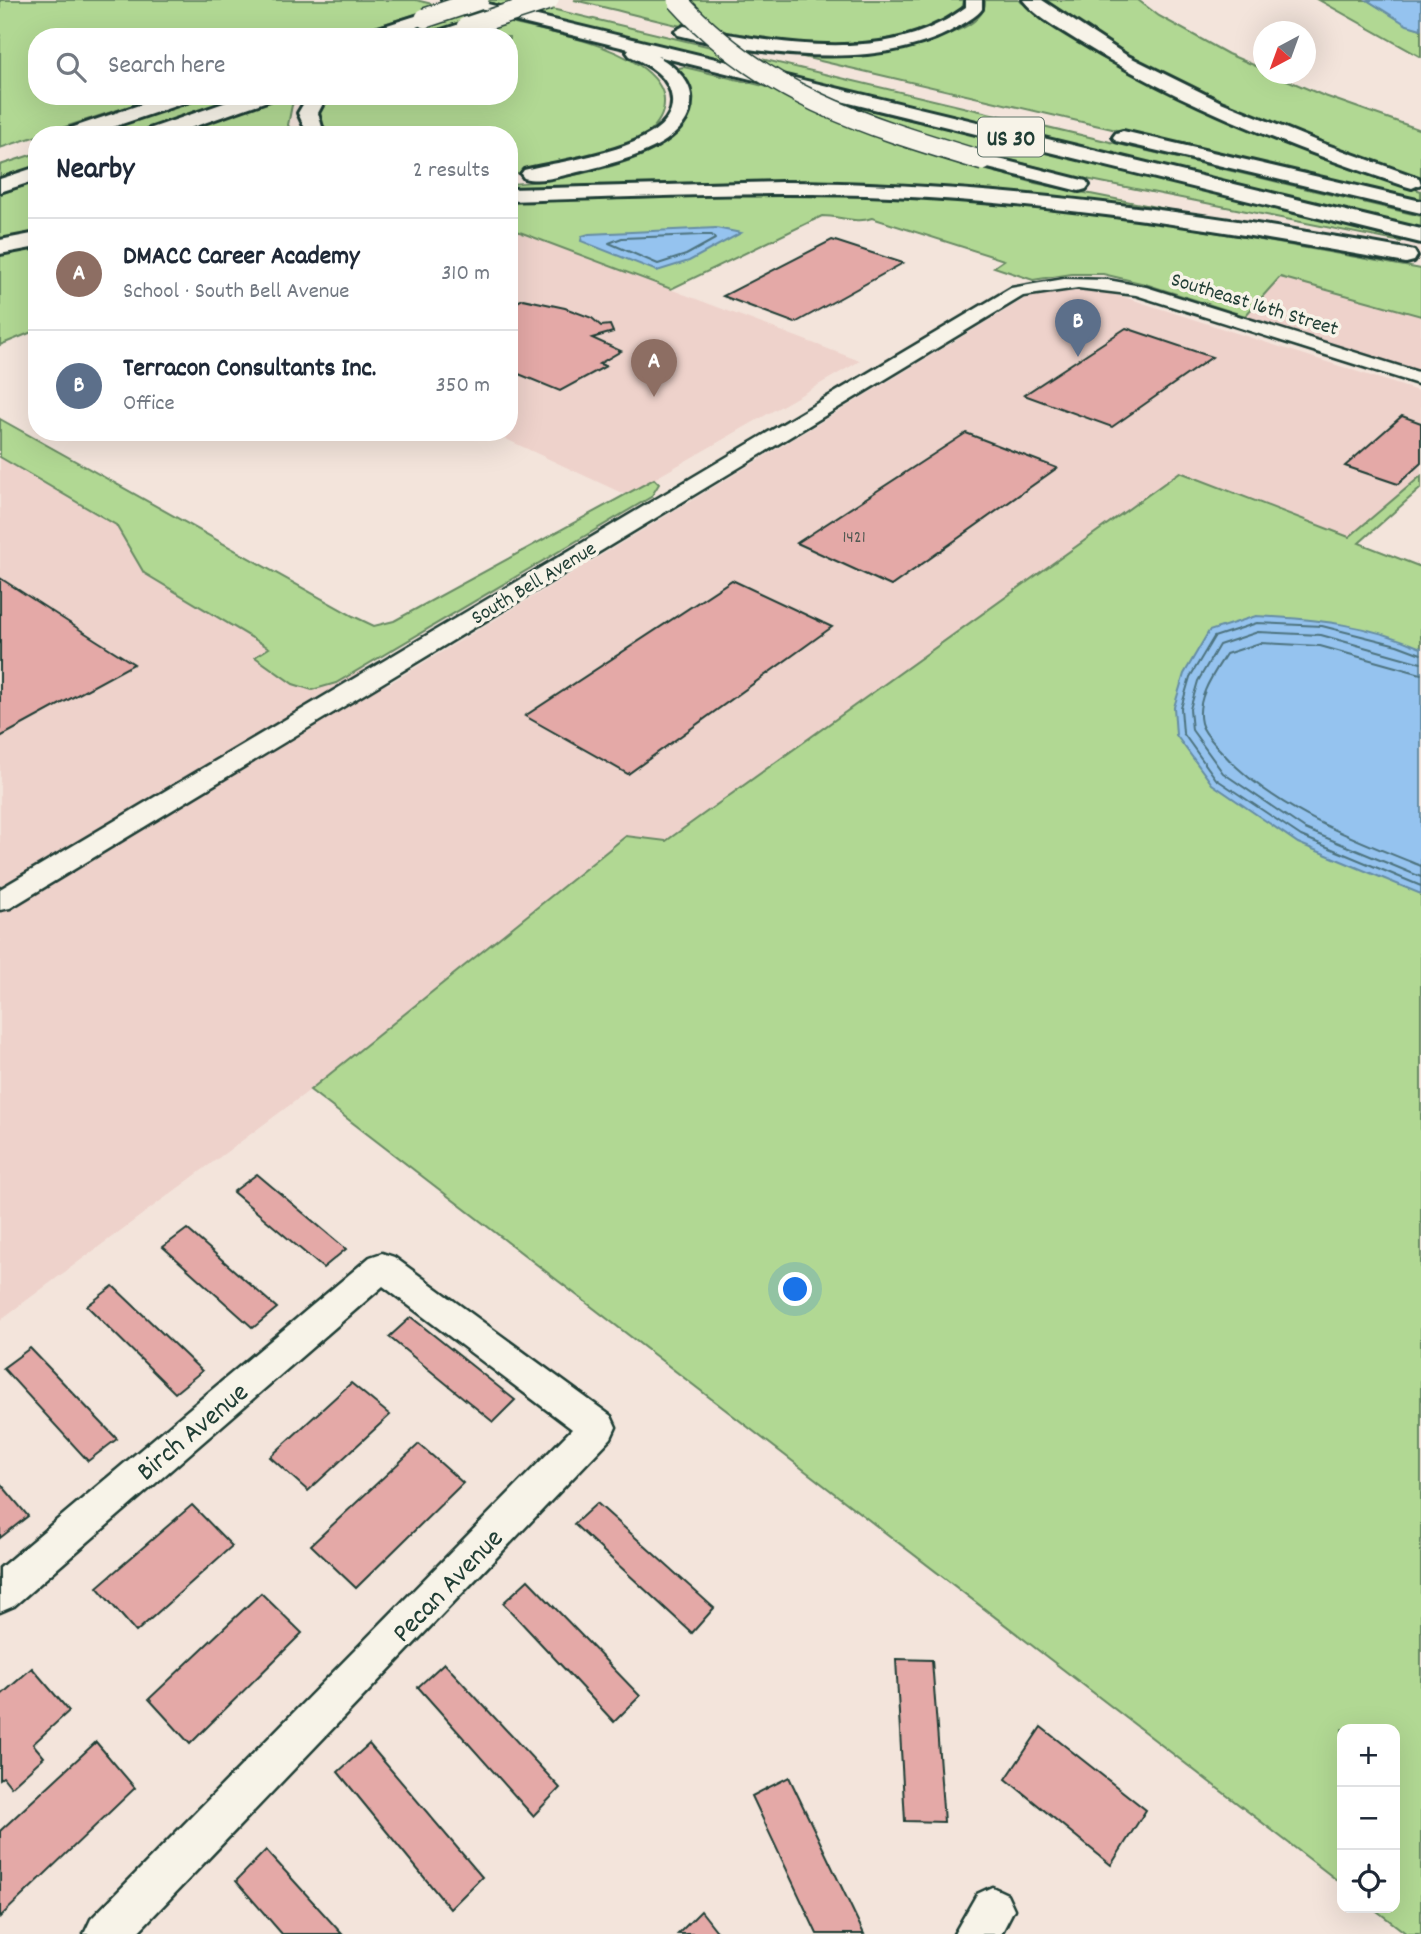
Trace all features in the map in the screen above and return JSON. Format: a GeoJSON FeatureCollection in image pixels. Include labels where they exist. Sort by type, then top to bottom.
{"type":"FeatureCollection","features":[{"type":"Feature","properties":{"kind":"highway","name":"US 30"},"geometry":{"type":"LineString","coordinates":[[450,0],[1421,236]]}},
{"type":"Feature","properties":{"kind":"highway"},"geometry":{"type":"LineString","coordinates":[[395,28],[479,0]]}},
{"type":"Feature","properties":{"kind":"highway"},"geometry":{"type":"LineString","coordinates":[[543,0],[570,6]]}},
{"type":"Feature","properties":{"kind":"highway"},"geometry":{"type":"LineString","coordinates":[[463,28],[549,0]]}},
{"type":"Feature","properties":{"kind":"highway"},"geometry":{"type":"LineString","coordinates":[[677,0],[704,32],[746,64],[786,87],[872,124],[983,161],[1054,180],[1421,253]]}},
{"type":"Feature","properties":{"kind":"highway"},"geometry":{"type":"LineString","coordinates":[[840,70],[663,28],[750,44],[790,48],[870,47],[937,33],[957,23],[974,9],[974,0]]}},
{"type":"Feature","properties":{"kind":"highway"},"geometry":{"type":"LineString","coordinates":[[1031,0],[1107,52],[1170,85],[1299,142],[1421,185]]}},
{"type":"Feature","properties":{"kind":"highway"},"geometry":{"type":"LineString","coordinates":[[518,174],[577,167],[636,149],[672,126],[683,110],[683,93],[676,80],[664,69],[648,58],[602,38]]}},
{"type":"Feature","properties":{"kind":"highway"},"geometry":{"type":"LineString","coordinates":[[96,126],[159,105]]}},
{"type":"Feature","properties":{"kind":"highway"},"geometry":{"type":"LineString","coordinates":[[176,126],[237,105]]}},
{"type":"Feature","properties":{"kind":"highway"},"geometry":{"type":"LineString","coordinates":[[312,126],[308,113],[313,105]]}},
{"type":"Feature","properties":{"kind":"highway"},"geometry":{"type":"LineString","coordinates":[[1110,134],[1421,207]]}},
{"type":"Feature","properties":{"kind":"highway"},"geometry":{"type":"LineString","coordinates":[[0,186],[28,176]]}},
{"type":"Feature","properties":{"kind":"highway"},"geometry":{"type":"LineString","coordinates":[[518,195],[803,188],[943,193],[1031,200],[1151,216],[1421,258]]}},
{"type":"Feature","properties":{"kind":"highway"},"geometry":{"type":"LineString","coordinates":[[0,247],[28,242]]}},
{"type":"Feature","properties":{"kind":"street","name":"Southeast 16th Street"},"geometry":{"type":"LineString","coordinates":[[1073,282],[1101,283],[1140,291],[1421,379]]}},
{"type":"Feature","properties":{"kind":"street","name":"South Bell Avenue"},"geometry":{"type":"LineString","coordinates":[[0,901],[996,303],[1017,292],[1045,284],[1073,282]]}},
{"type":"Feature","properties":{"kind":"street","name":"Birch Avenue"},"geometry":{"type":"LineString","coordinates":[[0,1593],[382,1267]]}},
{"type":"Feature","properties":{"kind":"street","name":"Pecan Avenue"},"geometry":{"type":"LineString","coordinates":[[106,1934],[598,1427],[382,1267]]}},
{"type":"Feature","properties":{"kind":"shaded area"},"geometry":{"type":"Polygon","coordinates":[[[518,231],[860,361],[626,495],[510,441],[518,441],[518,231]]]}},
{"type":"Feature","properties":{"kind":"shaded area"},"geometry":{"type":"Polygon","coordinates":[[[1279,277],[1421,316],[1421,371],[1245,316],[1279,277]]]}},
{"type":"Feature","properties":{"kind":"shaded area"},"geometry":{"type":"Polygon","coordinates":[[[1063,290],[1096,291],[1124,297],[1421,392],[1421,476],[1350,537],[1180,472],[666,841],[624,838],[310,1090],[0,1320],[0,440],[387,685],[1026,298],[1063,290]]]}},
{"type":"Feature","properties":{"kind":"green space"},"geometry":{"type":"Polygon","coordinates":[[[0,0],[416,0],[440,6],[373,28],[28,28],[28,105],[133,105],[68,126],[28,126],[28,139],[0,148],[0,0]]]}},
{"type":"Feature","properties":{"kind":"green space"},"geometry":{"type":"Polygon","coordinates":[[[474,0],[514,0],[1421,216],[1421,229],[474,0]]]}},
{"type":"Feature","properties":{"kind":"green space"},"geometry":{"type":"Polygon","coordinates":[[[574,0],[964,0],[960,11],[946,22],[886,41],[797,45],[706,31],[574,0]]]}},
{"type":"Feature","properties":{"kind":"green space"},"geometry":{"type":"Polygon","coordinates":[[[985,0],[1018,0],[1097,55],[1173,94],[1244,127],[1421,191],[1421,201],[786,53],[865,48],[933,38],[960,29],[979,17],[985,0]]]}},
{"type":"Feature","properties":{"kind":"green space"},"geometry":{"type":"Polygon","coordinates":[[[1040,0],[1138,0],[1159,16],[1253,65],[1253,84],[1296,84],[1421,130],[1421,178],[1321,143],[1224,103],[1130,56],[1040,0]]]}},
{"type":"Feature","properties":{"kind":"green space"},"geometry":{"type":"Polygon","coordinates":[[[1319,0],[1367,0],[1407,24],[1421,29],[1421,57],[1319,0]]]}},
{"type":"Feature","properties":{"kind":"green space"},"geometry":{"type":"Polygon","coordinates":[[[462,11],[483,17],[451,28],[412,28],[462,11]]]}},
{"type":"Feature","properties":{"kind":"green space"},"geometry":{"type":"Polygon","coordinates":[[[507,22],[592,43],[624,56],[653,76],[660,86],[664,103],[659,121],[645,135],[625,147],[601,156],[575,164],[518,173],[518,126],[314,126],[318,105],[518,105],[518,28],[491,28],[507,22]]]}},
{"type":"Feature","properties":{"kind":"green space"},"geometry":{"type":"Polygon","coordinates":[[[684,67],[776,89],[975,166],[1035,183],[1176,211],[1009,193],[905,186],[518,191],[518,183],[570,176],[617,165],[656,149],[670,139],[682,124],[690,106],[673,69],[684,67]]]}},
{"type":"Feature","properties":{"kind":"green space"},"geometry":{"type":"Polygon","coordinates":[[[843,104],[1405,237],[1401,242],[1071,176],[947,143],[843,104]]]}},
{"type":"Feature","properties":{"kind":"green space"},"geometry":{"type":"Polygon","coordinates":[[[180,105],[222,105],[160,126],[118,126],[180,105]]]}},
{"type":"Feature","properties":{"kind":"green space"},"geometry":{"type":"Polygon","coordinates":[[[259,105],[292,105],[289,126],[199,126],[259,105]]]}},
{"type":"Feature","properties":{"kind":"green space"},"geometry":{"type":"Polygon","coordinates":[[[28,156],[28,170],[0,180],[0,165],[28,156]]]}},
{"type":"Feature","properties":{"kind":"green space"},"geometry":{"type":"Polygon","coordinates":[[[28,185],[28,237],[0,242],[0,194],[28,185]]]}},
{"type":"Feature","properties":{"kind":"green space"},"geometry":{"type":"Polygon","coordinates":[[[718,195],[874,196],[988,202],[1050,209],[1236,236],[1421,269],[1421,316],[1280,277],[1245,316],[1145,284],[1103,274],[1072,274],[1033,280],[994,267],[1004,260],[872,218],[854,220],[822,216],[671,289],[518,231],[518,202],[718,195]]]}},
{"type":"Feature","properties":{"kind":"green space"},"geometry":{"type":"Polygon","coordinates":[[[28,249],[28,334],[0,345],[0,254],[28,249]]]}},
{"type":"Feature","properties":{"kind":"green space"},"geometry":{"type":"Polygon","coordinates":[[[0,419],[28,435],[28,441],[39,441],[374,626],[394,621],[654,479],[659,484],[651,497],[336,683],[312,690],[293,684],[255,657],[269,648],[144,573],[116,525],[0,457],[0,419]]]}},
{"type":"Feature","properties":{"kind":"green space"},"geometry":{"type":"Polygon","coordinates":[[[1180,472],[1349,537],[1421,476],[1421,488],[1359,543],[1421,567],[1421,1934],[1407,1934],[1380,1913],[1400,1913],[1400,1724],[1337,1724],[1337,1880],[310,1090],[626,836],[666,841],[1180,472]]]}},
{"type":"Feature","properties":{"kind":"water"},"geometry":{"type":"Polygon","coordinates":[[[1367,0],[1421,0],[1421,29],[1407,25],[1367,0]]]}},
{"type":"Feature","properties":{"kind":"water"},"geometry":{"type":"Polygon","coordinates":[[[716,228],[741,233],[689,261],[657,271],[581,241],[582,236],[589,234],[716,228]]]}},
{"type":"Feature","properties":{"kind":"water"},"geometry":{"type":"Polygon","coordinates":[[[1256,616],[1361,628],[1421,648],[1421,894],[1298,843],[1212,784],[1176,735],[1174,707],[1184,674],[1209,631],[1256,616]]]}},
{"type":"Feature","properties":{"kind":"building"},"geometry":{"type":"Polygon","coordinates":[[[832,240],[903,263],[795,323],[723,296],[832,240]]]}},
{"type":"Feature","properties":{"kind":"building"},"geometry":{"type":"Polygon","coordinates":[[[523,299],[565,308],[592,318],[601,326],[610,325],[613,332],[592,338],[621,351],[599,364],[606,366],[560,391],[518,374],[518,302],[523,299]]]}},
{"type":"Feature","properties":{"kind":"building"},"geometry":{"type":"Polygon","coordinates":[[[1126,328],[1212,357],[1112,427],[1024,395],[1126,328]]]}},
{"type":"Feature","properties":{"kind":"building"},"geometry":{"type":"Polygon","coordinates":[[[1402,416],[1421,423],[1421,463],[1398,484],[1345,466],[1402,416]]]}},
{"type":"Feature","properties":{"kind":"building"},"geometry":{"type":"Polygon","coordinates":[[[966,433],[1057,468],[891,586],[797,543],[966,433]]]}},
{"type":"Feature","properties":{"kind":"building"},"geometry":{"type":"Polygon","coordinates":[[[0,578],[96,640],[134,664],[0,737],[0,578]]]}},
{"type":"Feature","properties":{"kind":"building"},"geometry":{"type":"Polygon","coordinates":[[[732,580],[832,627],[628,774],[525,716],[732,580]]]}},
{"type":"Feature","properties":{"kind":"building"},"geometry":{"type":"Polygon","coordinates":[[[257,1174],[346,1249],[323,1268],[233,1192],[257,1174]]]}},
{"type":"Feature","properties":{"kind":"building"},"geometry":{"type":"Polygon","coordinates":[[[187,1229],[277,1308],[253,1328],[163,1247],[187,1229]]]}},
{"type":"Feature","properties":{"kind":"building"},"geometry":{"type":"Polygon","coordinates":[[[113,1286],[202,1371],[175,1393],[87,1306],[113,1286]]]}},
{"type":"Feature","properties":{"kind":"building"},"geometry":{"type":"Polygon","coordinates":[[[411,1317],[515,1400],[493,1422],[389,1337],[411,1317]]]}},
{"type":"Feature","properties":{"kind":"building"},"geometry":{"type":"Polygon","coordinates":[[[30,1348],[117,1439],[88,1461],[3,1368],[30,1348]]]}},
{"type":"Feature","properties":{"kind":"building"},"geometry":{"type":"Polygon","coordinates":[[[351,1383],[390,1415],[308,1491],[270,1457],[351,1383]]]}},
{"type":"Feature","properties":{"kind":"building"},"geometry":{"type":"Polygon","coordinates":[[[419,1444],[463,1483],[356,1588],[311,1545],[419,1444]]]}},
{"type":"Feature","properties":{"kind":"building"},"geometry":{"type":"Polygon","coordinates":[[[0,1483],[28,1516],[0,1538],[0,1483]]]}},
{"type":"Feature","properties":{"kind":"building"},"geometry":{"type":"Polygon","coordinates":[[[597,1503],[714,1608],[692,1633],[574,1524],[597,1503]]]}},
{"type":"Feature","properties":{"kind":"building"},"geometry":{"type":"Polygon","coordinates":[[[192,1505],[232,1546],[136,1632],[97,1587],[192,1505]]]}},
{"type":"Feature","properties":{"kind":"building"},"geometry":{"type":"Polygon","coordinates":[[[528,1580],[640,1696],[614,1722],[503,1603],[528,1580]]]}},
{"type":"Feature","properties":{"kind":"building"},"geometry":{"type":"Polygon","coordinates":[[[261,1593],[302,1633],[190,1744],[149,1699],[261,1593]]]}},
{"type":"Feature","properties":{"kind":"building"},"geometry":{"type":"Polygon","coordinates":[[[896,1659],[932,1660],[944,1822],[905,1821],[896,1659]]]}},
{"type":"Feature","properties":{"kind":"building"},"geometry":{"type":"Polygon","coordinates":[[[444,1663],[560,1788],[533,1816],[418,1687],[444,1663]]]}},
{"type":"Feature","properties":{"kind":"building"},"geometry":{"type":"Polygon","coordinates":[[[32,1668],[69,1711],[33,1744],[44,1757],[11,1787],[3,1777],[0,1779],[0,1696],[32,1668]]]}},
{"type":"Feature","properties":{"kind":"building"},"geometry":{"type":"Polygon","coordinates":[[[1041,1727],[1146,1810],[1111,1865],[1006,1779],[1041,1727]]]}},
{"type":"Feature","properties":{"kind":"building"},"geometry":{"type":"Polygon","coordinates":[[[96,1742],[135,1788],[0,1917],[0,1831],[96,1742]]]}},
{"type":"Feature","properties":{"kind":"building"},"geometry":{"type":"Polygon","coordinates":[[[369,1744],[482,1877],[450,1909],[338,1772],[369,1744]]]}},
{"type":"Feature","properties":{"kind":"building"},"geometry":{"type":"Polygon","coordinates":[[[789,1777],[864,1934],[817,1934],[752,1796],[789,1777]]]}},
{"type":"Feature","properties":{"kind":"building"},"geometry":{"type":"Polygon","coordinates":[[[266,1850],[342,1934],[282,1934],[236,1881],[266,1850]]]}},
{"type":"Feature","properties":{"kind":"building"},"geometry":{"type":"Polygon","coordinates":[[[701,1911],[719,1934],[678,1934],[701,1911]]]}},
{"type":"Feature","properties":{"kind":"place","name":"Terracon Consultants Inc."},"geometry":{"type":"Point","coordinates":[1078,357]}},
{"type":"Feature","properties":{"kind":"place","name":"DMACC Career Academy"},"geometry":{"type":"Point","coordinates":[654,397]}}]}
